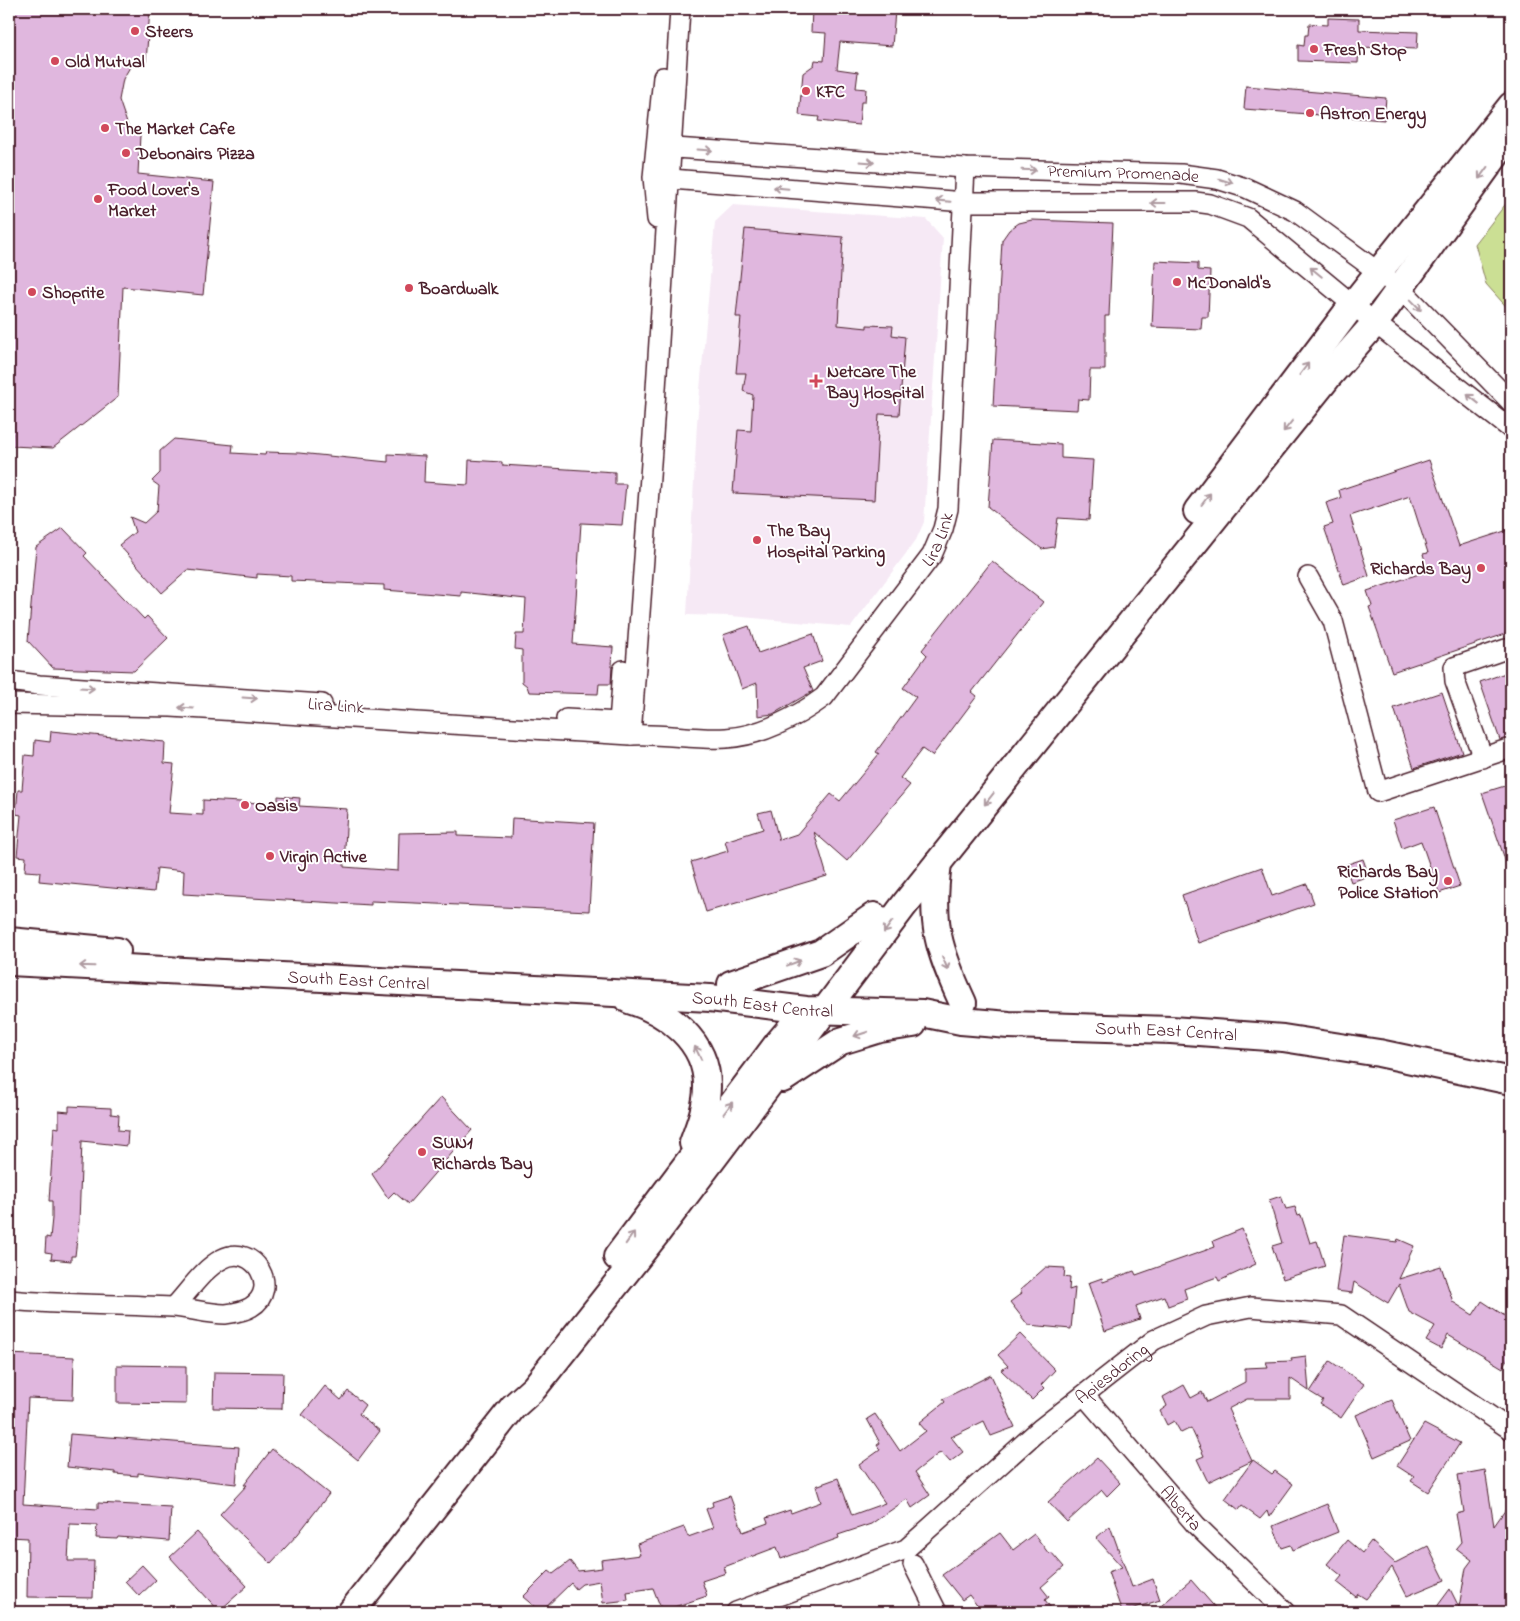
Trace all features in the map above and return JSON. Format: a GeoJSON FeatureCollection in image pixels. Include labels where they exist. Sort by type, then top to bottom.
{"type":"FeatureCollection","features":[{"type":"Feature","properties":{"kind":"street"},"geometry":{"type":"LineString","coordinates":[[664,147],[668,9]]}},
{"type":"Feature","properties":{"kind":"street"},"geometry":{"type":"LineString","coordinates":[[625,729],[623,678],[657,218],[680,9]]}},
{"type":"Feature","properties":{"kind":"street"},"geometry":{"type":"LineString","coordinates":[[351,1612],[513,1407],[534,1388],[766,1090],[874,916],[985,775],[1076,667],[1188,524],[1354,303],[1380,273],[1511,106]]}},
{"type":"Feature","properties":{"kind":"street"},"geometry":{"type":"LineString","coordinates":[[513,1407],[526,1381],[684,1167],[778,1044],[822,1002],[938,863],[1141,607],[1374,323],[1511,134]]}},
{"type":"Feature","properties":{"kind":"street","name":"Premium Promenade"},"geometry":{"type":"LineString","coordinates":[[664,147],[965,168],[1181,174],[1217,179],[1246,188],[1295,211],[1400,288],[1511,402]]}},
{"type":"Feature","properties":{"kind":"street","name":"Lira Link"},"geometry":{"type":"LineString","coordinates":[[9,681],[39,685],[166,692],[467,714],[625,729],[653,734],[726,738],[764,729],[808,709],[824,697],[932,555],[942,534],[948,510],[965,202],[965,168]]}},
{"type":"Feature","properties":{"kind":"street"},"geometry":{"type":"LineString","coordinates":[[625,729],[653,436],[661,178]]}},
{"type":"Feature","properties":{"kind":"street","name":"Premium Promenade"},"geometry":{"type":"LineString","coordinates":[[661,178],[965,202],[1195,202],[1210,204],[1248,218],[1354,303],[1374,323],[1511,430]]}},
{"type":"Feature","properties":{"kind":"street"},"geometry":{"type":"LineString","coordinates":[[1308,577],[1333,621],[1378,792],[1511,748]]}},
{"type":"Feature","properties":{"kind":"street"},"geometry":{"type":"LineString","coordinates":[[1483,758],[1455,681],[1454,667],[1506,649]]}},
{"type":"Feature","properties":{"kind":"street","name":"Lira Link"},"geometry":{"type":"LineString","coordinates":[[9,704],[181,708],[625,729]]}},
{"type":"Feature","properties":{"kind":"street"},"geometry":{"type":"LineString","coordinates":[[766,1090],[841,1041],[861,1034],[935,1021],[962,1012],[937,938],[934,902],[938,863]]}},
{"type":"Feature","properties":{"kind":"street"},"geometry":{"type":"LineString","coordinates":[[731,984],[821,954],[874,916]]}},
{"type":"Feature","properties":{"kind":"street","name":"South East Central"},"geometry":{"type":"LineString","coordinates":[[9,941],[371,970],[731,984],[822,1002]]}},
{"type":"Feature","properties":{"kind":"street","name":"South East Central"},"geometry":{"type":"LineString","coordinates":[[9,962],[597,993],[822,1002],[922,1013],[962,1012],[1284,1027],[1383,1039],[1511,1068]]}},
{"type":"Feature","properties":{"kind":"street"},"geometry":{"type":"LineString","coordinates":[[597,993],[639,1003],[661,1013],[681,1027],[695,1048],[704,1069],[706,1096],[703,1114],[684,1167]]}},
{"type":"Feature","properties":{"kind":"street","name":"South East Central"},"geometry":{"type":"LineString","coordinates":[[962,1012],[1283,1038],[1379,1053],[1511,1081]]}},
{"type":"Feature","properties":{"kind":"street"},"geometry":{"type":"LineString","coordinates":[[9,1300],[174,1307]]}},
{"type":"Feature","properties":{"kind":"street","name":"Apiesdoring"},"geometry":{"type":"LineString","coordinates":[[736,1612],[906,1549],[1040,1429],[1154,1340],[1206,1316],[1251,1307],[1341,1315],[1511,1430]]}},
{"type":"Feature","properties":{"kind":"street","name":"Alberta"},"geometry":{"type":"LineString","coordinates":[[1084,1395],[1196,1525],[1286,1612]]}},
{"type":"Feature","properties":{"kind":"street"},"geometry":{"type":"LineString","coordinates":[[913,1564],[937,1612]]}},
{"type":"Feature","properties":{"kind":"shaded area","name":"Netcare The Bay Hospital"},"geometry":{"type":"Polygon","coordinates":[[[733,205],[926,219],[943,238],[924,522],[916,540],[851,627],[731,616],[687,615],[697,423],[715,222],[733,205]]]}},
{"type":"Feature","properties":{"kind":"green space"},"geometry":{"type":"Polygon","coordinates":[[[1511,197],[1511,312],[1486,284],[1475,244],[1511,197]]]}},
{"type":"Feature","properties":{"kind":"building"},"geometry":{"type":"Polygon","coordinates":[[[9,9],[150,9],[146,62],[130,67],[123,79],[119,100],[129,129],[140,135],[138,174],[214,182],[203,295],[123,287],[118,397],[53,448],[11,446],[14,413],[9,414],[9,9]]]}},
{"type":"Feature","properties":{"kind":"building"},"geometry":{"type":"Polygon","coordinates":[[[812,9],[886,9],[886,11],[895,11],[892,46],[840,42],[837,69],[858,72],[856,88],[866,89],[865,102],[861,102],[859,125],[818,121],[819,117],[799,115],[803,73],[814,65],[815,60],[824,61],[826,33],[811,32],[812,9]]]}},
{"type":"Feature","properties":{"kind":"building"},"geometry":{"type":"Polygon","coordinates":[[[1328,18],[1359,19],[1359,30],[1418,32],[1417,49],[1359,47],[1358,63],[1298,61],[1298,45],[1304,46],[1309,24],[1328,25],[1328,18]]]}},
{"type":"Feature","properties":{"kind":"building"},"geometry":{"type":"Polygon","coordinates":[[[1246,86],[1386,98],[1384,120],[1244,109],[1246,86]]]}},
{"type":"Feature","properties":{"kind":"building"},"geometry":{"type":"Polygon","coordinates":[[[1032,220],[1113,223],[1109,316],[1105,316],[1105,370],[1090,370],[1089,400],[1078,399],[1077,410],[993,406],[1002,240],[1009,230],[1019,223],[1032,220]]]}},
{"type":"Feature","properties":{"kind":"building"},"geometry":{"type":"Polygon","coordinates":[[[745,229],[843,237],[838,325],[867,328],[867,325],[893,326],[892,335],[905,337],[899,415],[879,414],[874,500],[733,493],[738,430],[751,431],[753,395],[743,391],[746,373],[736,373],[741,317],[736,317],[745,229]]]}},
{"type":"Feature","properties":{"kind":"building"},"geometry":{"type":"Polygon","coordinates":[[[1155,261],[1198,263],[1198,270],[1210,271],[1208,317],[1202,317],[1201,329],[1152,327],[1155,261]]]}},
{"type":"Feature","properties":{"kind":"building"},"geometry":{"type":"Polygon","coordinates":[[[174,439],[233,445],[232,453],[265,455],[266,452],[299,453],[388,462],[388,454],[425,456],[424,482],[468,485],[469,460],[502,462],[502,465],[615,472],[615,484],[626,484],[622,525],[581,523],[573,644],[613,647],[611,684],[599,684],[598,694],[529,692],[527,686],[522,682],[522,650],[515,649],[516,634],[524,634],[526,599],[461,592],[461,596],[384,590],[384,585],[291,581],[291,576],[257,574],[257,578],[188,570],[162,593],[119,545],[135,532],[130,517],[144,523],[157,511],[159,486],[152,481],[160,473],[160,451],[174,439]]]}},
{"type":"Feature","properties":{"kind":"building"},"geometry":{"type":"Polygon","coordinates":[[[993,440],[1061,444],[1061,458],[1093,460],[1089,520],[1058,518],[1054,547],[1042,549],[988,507],[993,440]]]}},
{"type":"Feature","properties":{"kind":"building","name":"Richards Bay"},"geometry":{"type":"Polygon","coordinates":[[[1429,460],[1459,546],[1511,529],[1511,632],[1392,672],[1369,607],[1372,606],[1367,591],[1428,571],[1423,554],[1428,553],[1410,496],[1350,516],[1369,576],[1344,585],[1324,527],[1333,524],[1326,503],[1341,498],[1339,490],[1429,460]]]}},
{"type":"Feature","properties":{"kind":"building"},"geometry":{"type":"Polygon","coordinates":[[[63,528],[87,553],[84,556],[144,619],[147,616],[168,638],[134,671],[53,668],[28,641],[36,547],[63,528]]]}},
{"type":"Feature","properties":{"kind":"building"},"geometry":{"type":"Polygon","coordinates":[[[992,561],[1043,602],[972,692],[977,696],[932,756],[922,749],[900,778],[910,785],[847,861],[814,832],[827,876],[706,912],[691,862],[728,851],[725,841],[763,829],[758,813],[771,810],[779,840],[797,834],[831,794],[840,801],[879,754],[876,752],[916,697],[903,688],[927,655],[922,650],[992,561]]]}},
{"type":"Feature","properties":{"kind":"building"},"geometry":{"type":"Polygon","coordinates":[[[749,626],[758,653],[813,634],[822,661],[803,668],[813,691],[773,714],[758,716],[757,683],[742,689],[723,635],[749,626]]]}},
{"type":"Feature","properties":{"kind":"building"},"geometry":{"type":"Polygon","coordinates":[[[1511,671],[1511,737],[1500,740],[1480,682],[1511,671]]]}},
{"type":"Feature","properties":{"kind":"building"},"geometry":{"type":"Polygon","coordinates":[[[1442,692],[1462,752],[1414,768],[1394,708],[1442,692]]]}},
{"type":"Feature","properties":{"kind":"building"},"geometry":{"type":"Polygon","coordinates":[[[51,731],[165,742],[164,763],[174,764],[169,813],[203,815],[203,800],[278,804],[278,796],[300,798],[299,806],[347,809],[344,867],[398,871],[399,833],[458,832],[458,836],[511,838],[512,818],[594,823],[589,911],[371,901],[371,905],[183,894],[184,871],[157,868],[154,892],[39,881],[40,872],[25,871],[26,857],[17,856],[21,815],[16,814],[18,790],[22,790],[25,755],[34,756],[35,740],[50,742],[51,731]]]}},
{"type":"Feature","properties":{"kind":"building"},"geometry":{"type":"Polygon","coordinates":[[[1511,784],[1511,870],[1509,871],[1482,793],[1511,784]]]}},
{"type":"Feature","properties":{"kind":"building"},"geometry":{"type":"Polygon","coordinates":[[[1434,807],[1460,886],[1439,893],[1421,841],[1402,848],[1393,820],[1434,807]]]}},
{"type":"Feature","properties":{"kind":"building"},"geometry":{"type":"Polygon","coordinates":[[[1363,859],[1369,876],[1351,882],[1345,865],[1363,859]]]}},
{"type":"Feature","properties":{"kind":"building"},"geometry":{"type":"Polygon","coordinates":[[[1262,867],[1272,896],[1307,884],[1314,903],[1198,943],[1182,895],[1262,867]]]}},
{"type":"Feature","properties":{"kind":"building","name":"SUN1 Richards Bay"},"geometry":{"type":"Polygon","coordinates":[[[441,1097],[472,1130],[408,1204],[394,1192],[388,1198],[372,1174],[441,1097]]]}},
{"type":"Feature","properties":{"kind":"building"},"geometry":{"type":"Polygon","coordinates":[[[69,1106],[111,1108],[111,1114],[119,1115],[118,1130],[128,1131],[127,1146],[82,1141],[79,1222],[75,1256],[71,1256],[71,1261],[51,1259],[52,1253],[45,1252],[46,1237],[50,1238],[52,1218],[52,1201],[49,1201],[54,1127],[59,1128],[59,1111],[69,1112],[69,1106]]]}},
{"type":"Feature","properties":{"kind":"building"},"geometry":{"type":"Polygon","coordinates":[[[1281,1196],[1286,1209],[1295,1207],[1298,1216],[1301,1215],[1310,1243],[1317,1241],[1325,1266],[1283,1279],[1272,1246],[1282,1243],[1269,1200],[1281,1196]]]}},
{"type":"Feature","properties":{"kind":"building"},"geometry":{"type":"Polygon","coordinates":[[[1242,1229],[1256,1264],[1219,1281],[1217,1277],[1184,1289],[1187,1299],[1168,1306],[1164,1296],[1136,1306],[1140,1319],[1105,1331],[1088,1283],[1102,1278],[1103,1282],[1134,1271],[1136,1275],[1215,1247],[1213,1241],[1242,1229]]]}},
{"type":"Feature","properties":{"kind":"building"},"geometry":{"type":"Polygon","coordinates":[[[1344,1235],[1397,1242],[1398,1239],[1414,1246],[1399,1279],[1441,1266],[1453,1302],[1473,1315],[1482,1301],[1511,1320],[1511,1353],[1503,1368],[1448,1335],[1441,1349],[1426,1341],[1435,1326],[1409,1312],[1399,1284],[1388,1303],[1354,1282],[1352,1293],[1336,1291],[1344,1235]]]}},
{"type":"Feature","properties":{"kind":"building"},"geometry":{"type":"Polygon","coordinates":[[[1046,1267],[1065,1268],[1064,1277],[1070,1278],[1069,1290],[1075,1288],[1071,1329],[1028,1325],[1010,1302],[1022,1293],[1020,1290],[1046,1267]]]}},
{"type":"Feature","properties":{"kind":"building"},"geometry":{"type":"Polygon","coordinates":[[[1020,1334],[1055,1370],[1041,1385],[1044,1388],[1032,1400],[1001,1370],[1008,1366],[998,1355],[1020,1334]]]}},
{"type":"Feature","properties":{"kind":"building"},"geometry":{"type":"Polygon","coordinates":[[[9,1354],[74,1357],[73,1400],[28,1398],[23,1504],[98,1509],[98,1503],[171,1507],[169,1541],[118,1537],[117,1539],[96,1538],[97,1525],[70,1524],[68,1561],[94,1561],[93,1598],[27,1597],[28,1538],[9,1537],[9,1354]]]}},
{"type":"Feature","properties":{"kind":"building"},"geometry":{"type":"Polygon","coordinates":[[[1306,1356],[1309,1391],[1290,1378],[1290,1399],[1247,1399],[1228,1409],[1252,1461],[1208,1482],[1197,1459],[1204,1456],[1191,1428],[1181,1433],[1174,1421],[1167,1425],[1160,1411],[1167,1406],[1163,1397],[1184,1385],[1191,1398],[1202,1392],[1207,1402],[1245,1382],[1245,1368],[1268,1367],[1266,1362],[1292,1361],[1291,1358],[1306,1356]]]}},
{"type":"Feature","properties":{"kind":"building"},"geometry":{"type":"Polygon","coordinates":[[[1330,1361],[1364,1384],[1341,1418],[1320,1404],[1323,1400],[1310,1392],[1330,1361]]]}},
{"type":"Feature","properties":{"kind":"building"},"geometry":{"type":"Polygon","coordinates":[[[117,1365],[186,1366],[186,1404],[117,1403],[117,1365]]]}},
{"type":"Feature","properties":{"kind":"building"},"geometry":{"type":"Polygon","coordinates":[[[214,1372],[283,1373],[282,1409],[213,1408],[214,1372]]]}},
{"type":"Feature","properties":{"kind":"building"},"geometry":{"type":"Polygon","coordinates":[[[991,1375],[1015,1427],[991,1436],[984,1421],[951,1437],[963,1452],[950,1462],[942,1453],[938,1454],[915,1472],[930,1495],[912,1508],[907,1499],[871,1524],[838,1535],[839,1538],[781,1559],[777,1547],[724,1567],[726,1573],[702,1581],[707,1596],[662,1611],[653,1588],[627,1592],[628,1600],[603,1603],[600,1581],[582,1584],[576,1589],[571,1583],[541,1612],[523,1597],[549,1571],[553,1574],[570,1561],[578,1571],[602,1568],[601,1560],[640,1555],[637,1544],[684,1527],[688,1537],[713,1528],[706,1509],[713,1506],[712,1502],[730,1496],[743,1532],[768,1523],[766,1518],[790,1510],[791,1513],[821,1502],[816,1486],[838,1478],[852,1515],[885,1503],[859,1465],[880,1450],[877,1445],[880,1443],[867,1419],[875,1414],[900,1451],[926,1431],[919,1423],[945,1402],[943,1399],[991,1375]]]}},
{"type":"Feature","properties":{"kind":"building"},"geometry":{"type":"Polygon","coordinates":[[[325,1386],[341,1400],[348,1391],[365,1405],[359,1414],[380,1431],[358,1460],[302,1415],[325,1386]]]}},
{"type":"Feature","properties":{"kind":"building"},"geometry":{"type":"Polygon","coordinates":[[[1392,1400],[1410,1441],[1374,1457],[1356,1415],[1392,1400]]]}},
{"type":"Feature","properties":{"kind":"building"},"geometry":{"type":"Polygon","coordinates":[[[1424,1424],[1460,1443],[1428,1492],[1411,1481],[1414,1477],[1397,1466],[1424,1424]]]}},
{"type":"Feature","properties":{"kind":"building"},"geometry":{"type":"Polygon","coordinates":[[[70,1434],[239,1447],[236,1484],[138,1473],[138,1476],[115,1474],[115,1472],[67,1467],[70,1434]]]}},
{"type":"Feature","properties":{"kind":"building"},"geometry":{"type":"Polygon","coordinates":[[[272,1449],[329,1494],[298,1534],[271,1563],[220,1514],[247,1485],[244,1485],[272,1449]]]}},
{"type":"Feature","properties":{"kind":"building"},"geometry":{"type":"Polygon","coordinates":[[[1097,1458],[1120,1483],[1107,1496],[1102,1490],[1067,1522],[1048,1502],[1097,1458]]]}},
{"type":"Feature","properties":{"kind":"building"},"geometry":{"type":"Polygon","coordinates":[[[1253,1460],[1272,1474],[1275,1471],[1293,1484],[1269,1517],[1267,1511],[1260,1519],[1242,1506],[1239,1510],[1225,1499],[1253,1460]]]}},
{"type":"Feature","properties":{"kind":"building"},"geometry":{"type":"Polygon","coordinates":[[[1485,1470],[1494,1526],[1511,1502],[1511,1612],[1433,1612],[1450,1589],[1459,1607],[1466,1568],[1472,1560],[1456,1548],[1461,1542],[1456,1514],[1464,1512],[1458,1475],[1485,1470]]]}},
{"type":"Feature","properties":{"kind":"building"},"geometry":{"type":"Polygon","coordinates":[[[1327,1504],[1338,1532],[1293,1550],[1291,1545],[1282,1548],[1273,1526],[1327,1504]]]}},
{"type":"Feature","properties":{"kind":"building"},"geometry":{"type":"Polygon","coordinates":[[[1110,1526],[1132,1587],[1153,1579],[1160,1600],[1122,1612],[1108,1572],[1122,1567],[1096,1538],[1110,1526]]]}},
{"type":"Feature","properties":{"kind":"building"},"geometry":{"type":"Polygon","coordinates":[[[197,1532],[247,1586],[219,1611],[170,1557],[197,1532]]]}},
{"type":"Feature","properties":{"kind":"building"},"geometry":{"type":"Polygon","coordinates":[[[1000,1533],[1013,1550],[1034,1534],[1049,1554],[1051,1552],[1064,1567],[1041,1587],[1049,1597],[1045,1600],[1054,1612],[982,1612],[969,1595],[962,1600],[942,1575],[1000,1533]]]}},
{"type":"Feature","properties":{"kind":"building"},"geometry":{"type":"Polygon","coordinates":[[[1347,1540],[1362,1553],[1371,1541],[1395,1563],[1428,1546],[1445,1580],[1407,1596],[1392,1567],[1366,1599],[1358,1594],[1356,1597],[1337,1582],[1342,1576],[1327,1564],[1347,1540]]]}},
{"type":"Feature","properties":{"kind":"building"},"geometry":{"type":"Polygon","coordinates":[[[142,1565],[156,1580],[139,1596],[125,1581],[142,1565]]]}},
{"type":"Feature","properties":{"kind":"building"},"geometry":{"type":"Polygon","coordinates":[[[1191,1580],[1219,1612],[1154,1612],[1191,1580]]]}},
{"type":"Feature","properties":{"kind":"place","name":"Steers"},"geometry":{"type":"Point","coordinates":[135,31]}},
{"type":"Feature","properties":{"kind":"place","name":"Fresh Stop"},"geometry":{"type":"Point","coordinates":[1314,49]}},
{"type":"Feature","properties":{"kind":"place","name":"Old Mutual"},"geometry":{"type":"Point","coordinates":[55,61]}},
{"type":"Feature","properties":{"kind":"place","name":"KFC"},"geometry":{"type":"Point","coordinates":[806,91]}},
{"type":"Feature","properties":{"kind":"place","name":"Astron Energy"},"geometry":{"type":"Point","coordinates":[1310,113]}},
{"type":"Feature","properties":{"kind":"place","name":"The Market Cafe"},"geometry":{"type":"Point","coordinates":[105,128]}},
{"type":"Feature","properties":{"kind":"place","name":"Debonairs Pizza"},"geometry":{"type":"Point","coordinates":[126,153]}},
{"type":"Feature","properties":{"kind":"place","name":"Food Lover's Market"},"geometry":{"type":"Point","coordinates":[98,199]}},
{"type":"Feature","properties":{"kind":"place","name":"McDonald's"},"geometry":{"type":"Point","coordinates":[1177,282]}},
{"type":"Feature","properties":{"kind":"place","name":"Boardwalk"},"geometry":{"type":"Point","coordinates":[409,288]}},
{"type":"Feature","properties":{"kind":"place","name":"Shoprite"},"geometry":{"type":"Point","coordinates":[32,292]}},
{"type":"Feature","properties":{"kind":"place","name":"Netcare The Bay Hospital"},"geometry":{"type":"Point","coordinates":[816,381]}},
{"type":"Feature","properties":{"kind":"place","name":"The Bay Hospital Parking"},"geometry":{"type":"Point","coordinates":[757,540]}},
{"type":"Feature","properties":{"kind":"place","name":"Richards Bay"},"geometry":{"type":"Point","coordinates":[1481,568]}},
{"type":"Feature","properties":{"kind":"place","name":"Oasis"},"geometry":{"type":"Point","coordinates":[245,805]}},
{"type":"Feature","properties":{"kind":"place","name":"Virgin Active"},"geometry":{"type":"Point","coordinates":[270,856]}},
{"type":"Feature","properties":{"kind":"place","name":"Richards Bay Police Station"},"geometry":{"type":"Point","coordinates":[1448,881]}},
{"type":"Feature","properties":{"kind":"place","name":"SUN1 Richards Bay"},"geometry":{"type":"Point","coordinates":[422,1152]}}]}
